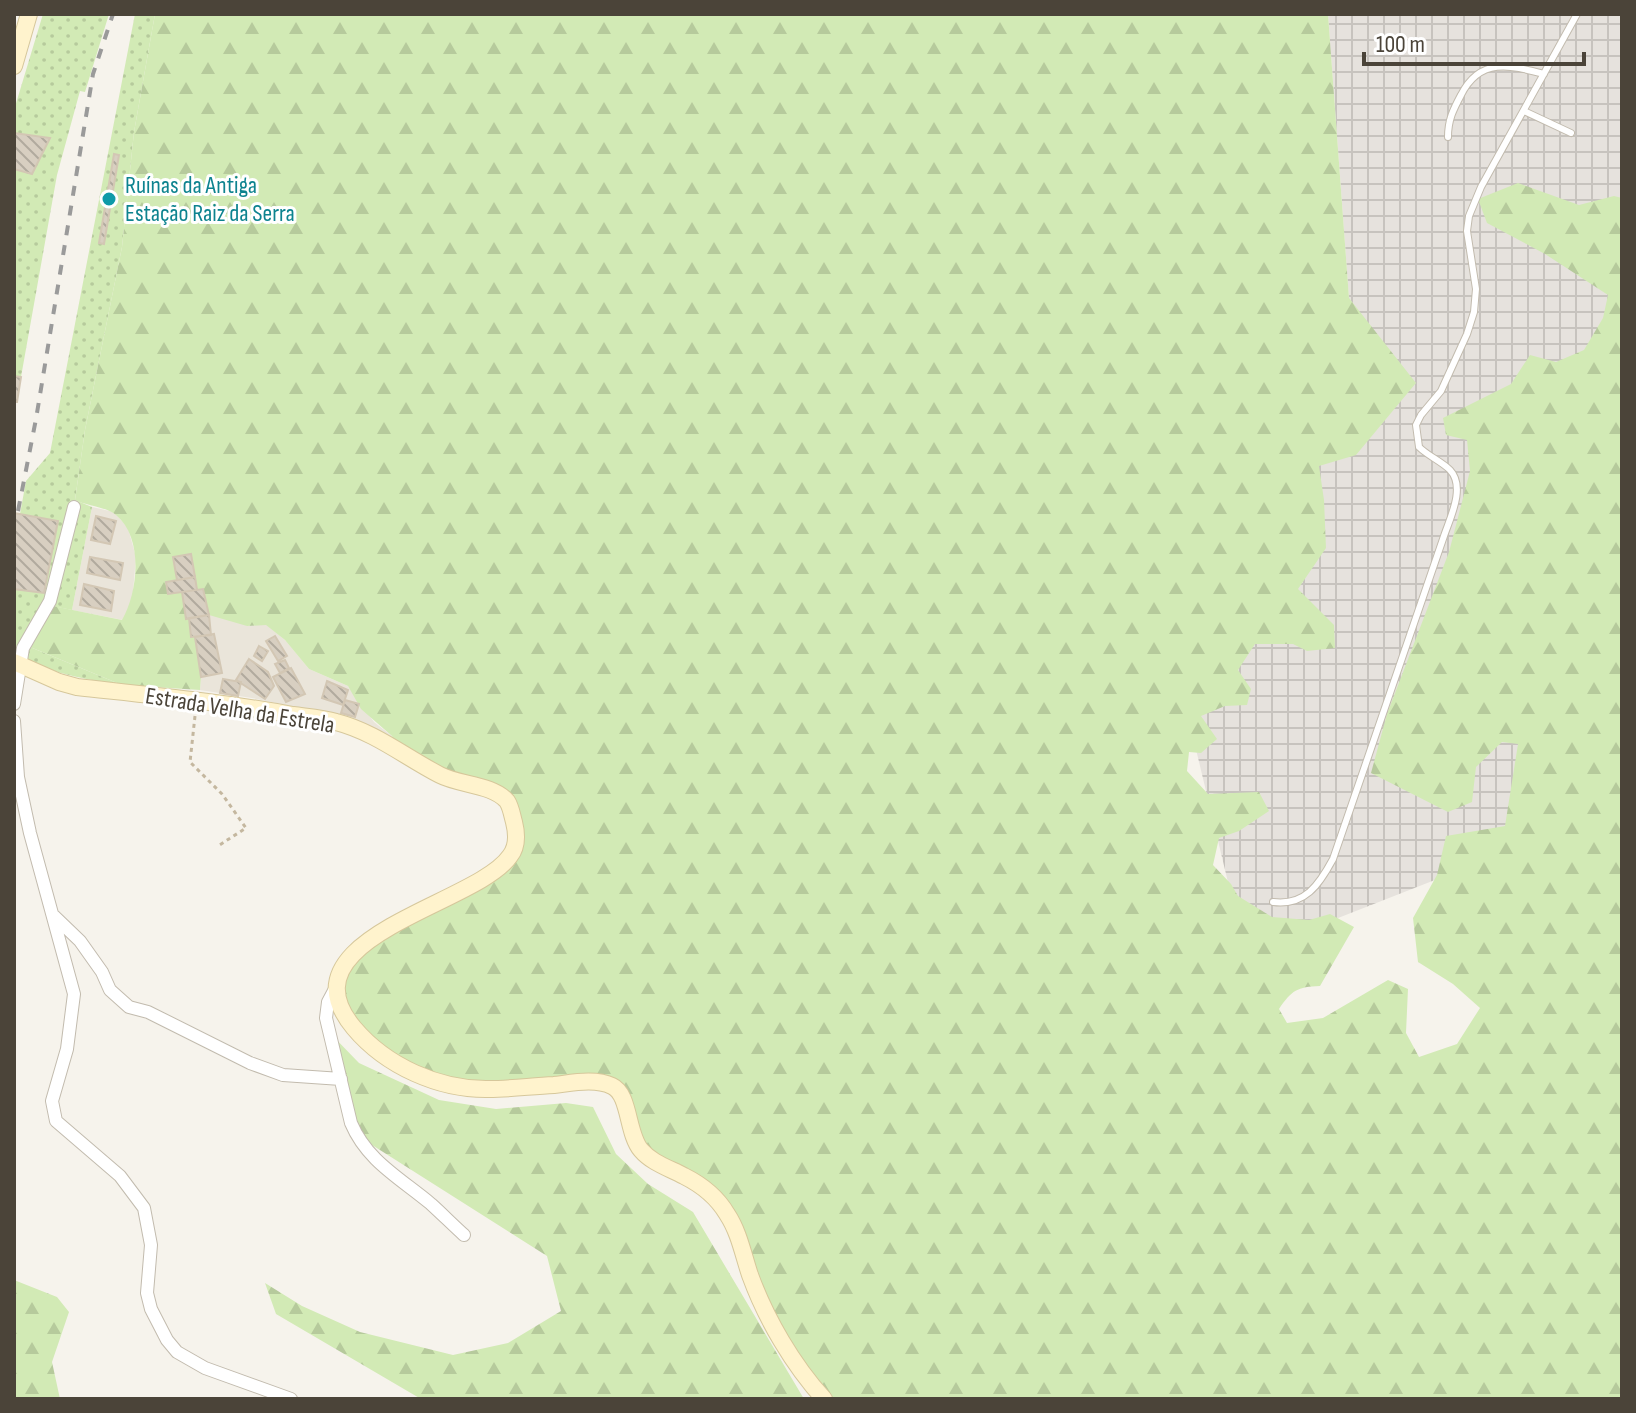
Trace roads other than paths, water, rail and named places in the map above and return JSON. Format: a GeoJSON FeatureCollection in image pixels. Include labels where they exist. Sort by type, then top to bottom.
{"type":"FeatureCollection","features":[{"type":"Feature","properties":{"kind":"main road"},"geometry":{"type":"LineString","coordinates":[[14,66],[29,14]]}},
{"type":"Feature","properties":{"kind":"main road","name":"Estrada Velha da Estrela"},"geometry":{"type":"LineString","coordinates":[[17,664],[77,687],[198,700],[336,722],[392,746],[439,775],[498,794],[506,801],[511,810],[516,840],[512,855],[504,864],[369,941],[343,966],[336,987]]}},
{"type":"Feature","properties":{"kind":"main road"},"geometry":{"type":"LineString","coordinates":[[336,987],[343,1013],[369,1042],[391,1060],[442,1083],[488,1090],[590,1082],[612,1086],[619,1091],[631,1134],[641,1150],[651,1160],[703,1188],[729,1216],[772,1323],[824,1399]]}},
{"type":"Feature","properties":{"kind":"street"},"geometry":{"type":"LineString","coordinates":[[14,704],[17,664],[50,601],[74,507]]}},
{"type":"Feature","properties":{"kind":"street"},"geometry":{"type":"LineString","coordinates":[[14,721],[18,777],[74,994],[71,1029],[52,1101],[56,1121],[120,1176],[144,1208],[151,1245],[147,1293],[151,1309],[177,1352],[205,1368],[291,1399]]}},
{"type":"Feature","properties":{"kind":"street"},"geometry":{"type":"LineString","coordinates":[[51,914],[80,941],[102,972],[110,990],[129,1007],[148,1012],[250,1063],[283,1075],[341,1079]]}},
{"type":"Feature","properties":{"kind":"street"},"geometry":{"type":"LineString","coordinates":[[336,987],[328,1002],[326,1018],[351,1123],[368,1154],[431,1204],[464,1235]]}},
{"type":"Feature","properties":{"kind":"lane"},"geometry":{"type":"LineString","coordinates":[[1273,902],[1296,902],[1307,895],[1316,888],[1333,859],[1444,536],[1457,483],[1451,470],[1419,447],[1416,425],[1441,391],[1474,312],[1476,289],[1468,244],[1469,216],[1481,187],[1577,14]]}},
{"type":"Feature","properties":{"kind":"lane"},"geometry":{"type":"LineString","coordinates":[[1448,137],[1448,119],[1469,80],[1479,73],[1495,66],[1513,66],[1544,74]]}},
{"type":"Feature","properties":{"kind":"lane"},"geometry":{"type":"LineString","coordinates":[[1524,111],[1571,133]]}},
{"type":"Feature","properties":{"kind":"railway"},"geometry":{"type":"LineString","coordinates":[[18,511],[93,74],[113,14]]}},
{"type":"Feature","properties":{"kind":"place","name":"Ruínas da Antiga Estação Raiz da Serra"},"geometry":{"type":"Point","coordinates":[109,199]}}]}
